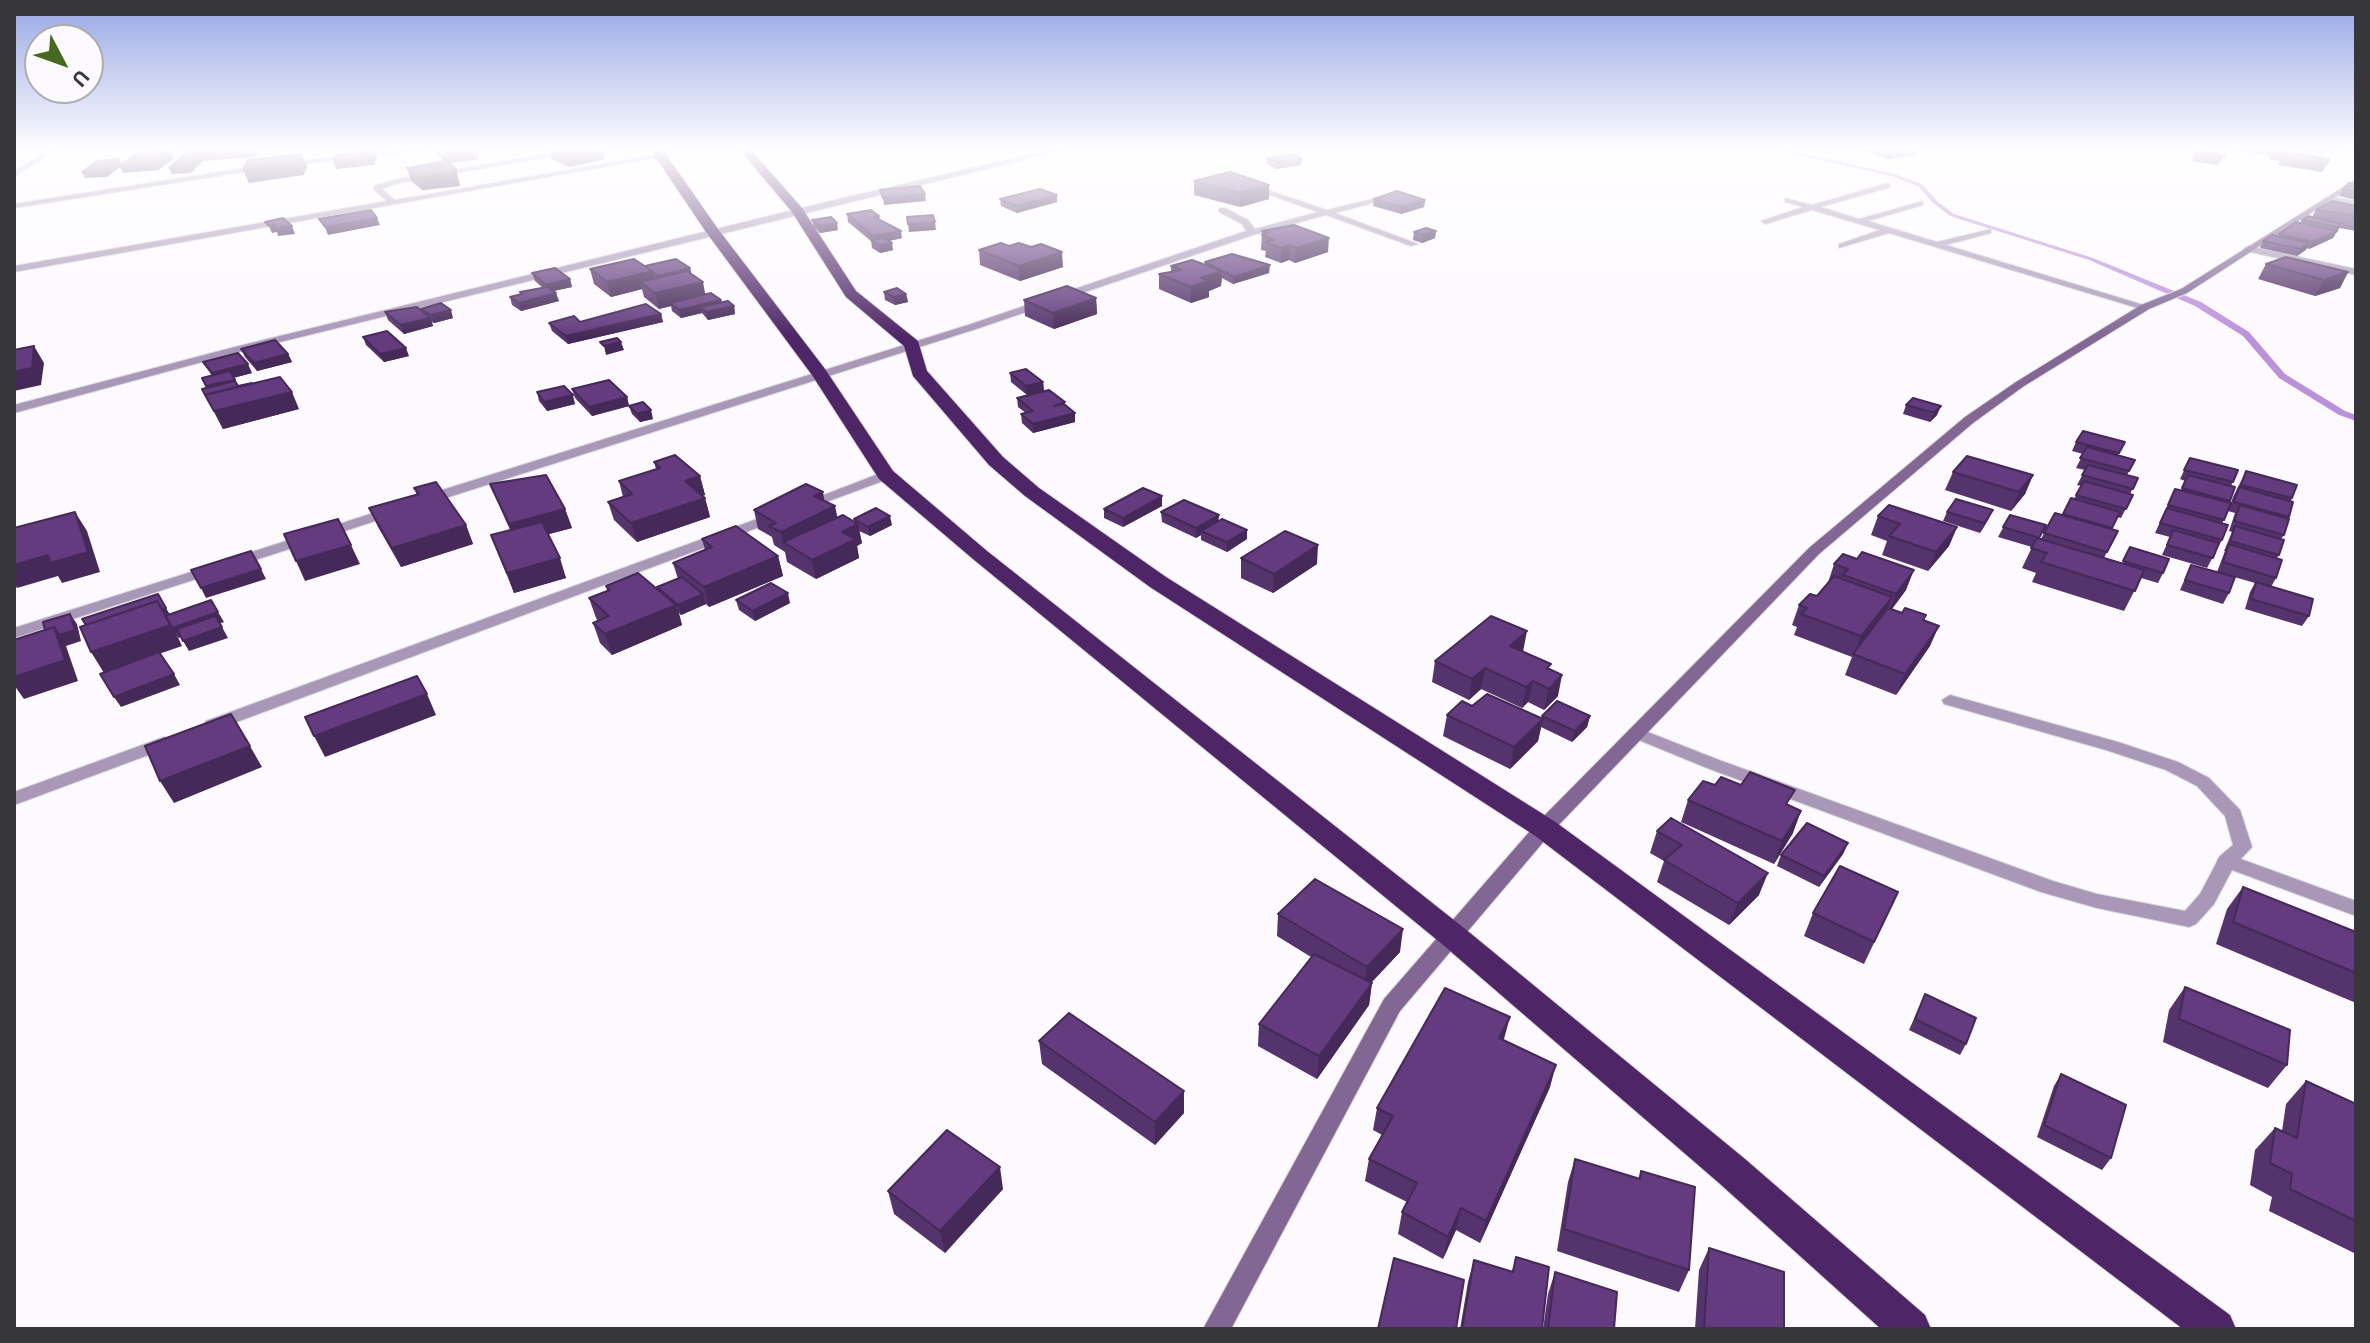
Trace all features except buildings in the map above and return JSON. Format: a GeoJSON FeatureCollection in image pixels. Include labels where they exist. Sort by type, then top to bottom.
{"type":"FeatureCollection","features":[{"type":"Feature","properties":{"kind":"highway"},"geometry":{"type":"LineString","coordinates":[[700,212],[819,373],[886,475],[980,555],[1453,936],[1732,1171],[1911,1329]]}},
{"type":"Feature","properties":{"kind":"highway"},"geometry":{"type":"LineString","coordinates":[[798,212],[851,294],[912,344],[919,372],[996,461],[1032,492],[1158,582],[1544,828],[2216,1329]]}},
{"type":"Feature","properties":{"kind":"street"},"geometry":{"type":"LineString","coordinates":[[14,269],[343,212]]}},
{"type":"Feature","properties":{"kind":"street"},"geometry":{"type":"LineString","coordinates":[[14,409],[235,350],[795,212]]}},
{"type":"Feature","properties":{"kind":"street"},"geometry":{"type":"LineString","coordinates":[[1225,212],[1245,222],[1251,228],[1250,233]]}},
{"type":"Feature","properties":{"kind":"street"},"geometry":{"type":"LineString","coordinates":[[1322,212],[1414,244]]}},
{"type":"Feature","properties":{"kind":"street"},"geometry":{"type":"LineString","coordinates":[[14,633],[819,373],[972,327],[1250,233],[1331,212]]}},
{"type":"Feature","properties":{"kind":"street"},"geometry":{"type":"LineString","coordinates":[[1765,221],[1793,212]]}},
{"type":"Feature","properties":{"kind":"street"},"geometry":{"type":"LineString","coordinates":[[1829,212],[2150,304]]}},
{"type":"Feature","properties":{"kind":"street"},"geometry":{"type":"LineString","coordinates":[[1859,221],[1891,212]]}},
{"type":"Feature","properties":{"kind":"street"},"geometry":{"type":"LineString","coordinates":[[1216,1329],[1392,1005],[1544,828],[1635,732],[1814,551],[1969,420],[2150,304],[2184,291],[2307,212]]}},
{"type":"Feature","properties":{"kind":"street"},"geometry":{"type":"LineString","coordinates":[[1842,246],[1890,230]]}},
{"type":"Feature","properties":{"kind":"street"},"geometry":{"type":"LineString","coordinates":[[1937,245],[1988,231]]}},
{"type":"Feature","properties":{"kind":"street"},"geometry":{"type":"LineString","coordinates":[[2248,249],[2356,272]]}},
{"type":"Feature","properties":{"kind":"street"},"geometry":{"type":"LineString","coordinates":[[203,728],[886,475]]}},
{"type":"Feature","properties":{"kind":"street"},"geometry":{"type":"LineString","coordinates":[[1635,732],[1713,764],[1972,859],[2097,901],[2189,919],[2207,899],[2227,861],[2243,847],[2234,814],[2203,782],[2172,766],[1950,700]]}},
{"type":"Feature","properties":{"kind":"street"},"geometry":{"type":"LineString","coordinates":[[14,799],[174,739]]}},
{"type":"Feature","properties":{"kind":"street"},"geometry":{"type":"LineString","coordinates":[[2227,861],[2356,909]]}},
{"type":"Feature","properties":{"kind":"waterway"},"geometry":{"type":"LineString","coordinates":[[1948,212],[2091,259],[2198,304],[2246,334],[2282,376],[2342,413],[2356,418]]}}]}
